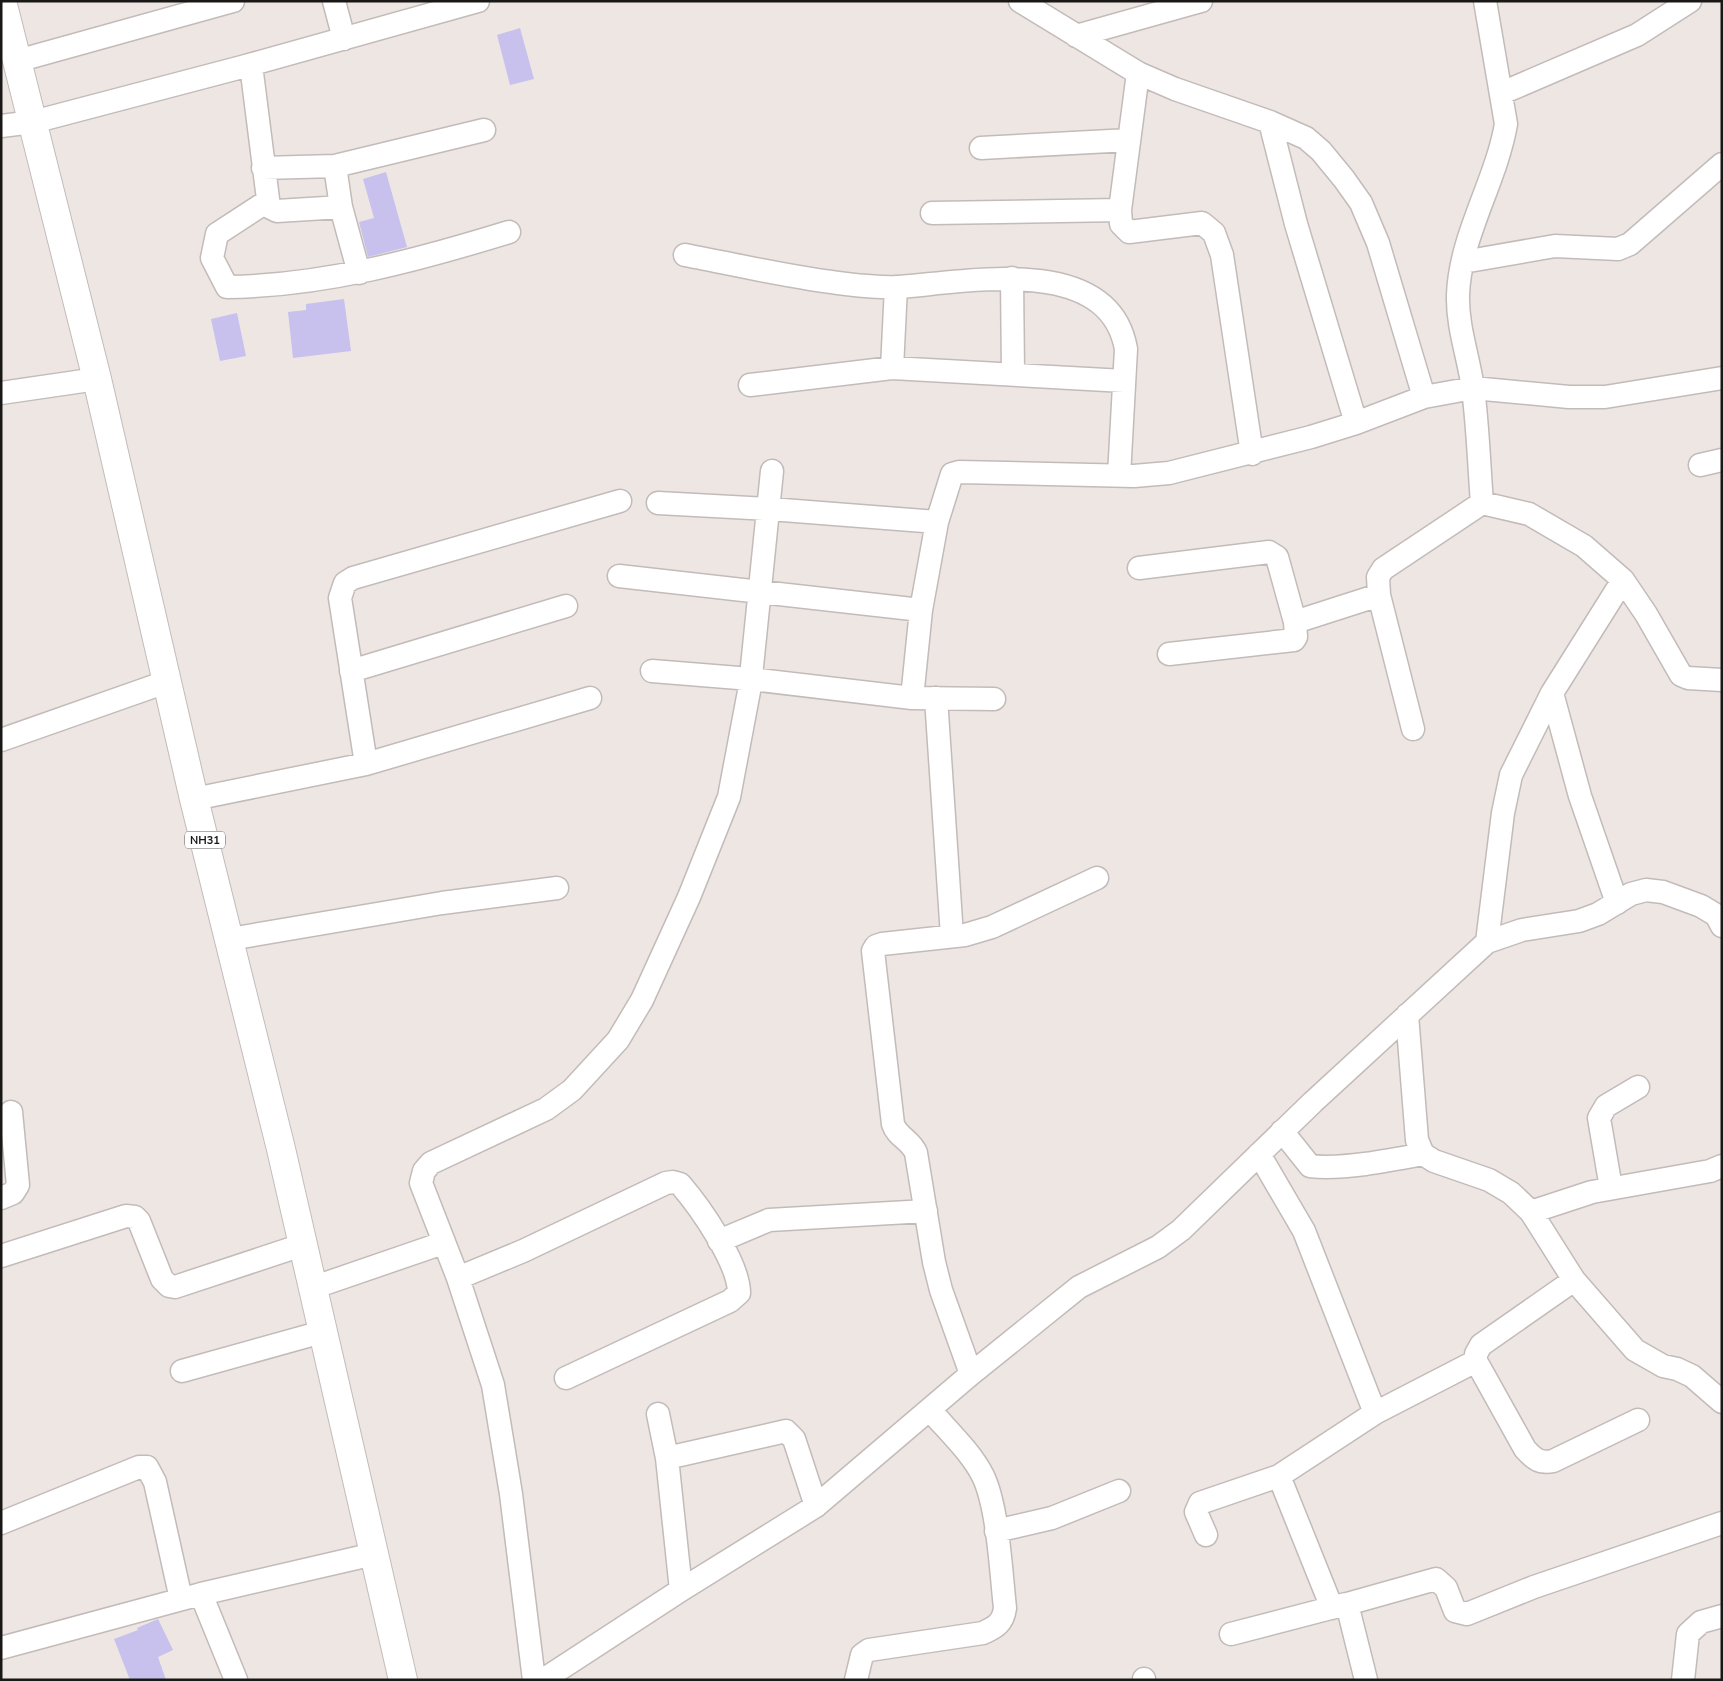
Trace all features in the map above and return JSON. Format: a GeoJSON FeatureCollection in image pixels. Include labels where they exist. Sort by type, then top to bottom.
{"type":"FeatureCollection","features":[{"type":"Feature","properties":{"kind":"highway","name":"NH31"},"geometry":{"type":"LineString","coordinates":[[2,1],[97,379],[166,682],[230,939],[403,1680]]}},
{"type":"Feature","properties":{"kind":"street"},"geometry":{"type":"LineString","coordinates":[[17,61],[233,1]]}},
{"type":"Feature","properties":{"kind":"street"},"geometry":{"type":"LineString","coordinates":[[334,1],[344,39]]}},
{"type":"Feature","properties":{"kind":"street"},"geometry":{"type":"LineString","coordinates":[[1,126],[33,122],[251,65],[478,1]]}},
{"type":"Feature","properties":{"kind":"street"},"geometry":{"type":"LineString","coordinates":[[1020,1],[1138,73],[1175,89],[1270,122],[1306,138],[1344,179],[1361,203],[1378,243],[1424,397]]}},
{"type":"Feature","properties":{"kind":"street"},"geometry":{"type":"LineString","coordinates":[[1051,1],[1054,23]]}},
{"type":"Feature","properties":{"kind":"street"},"geometry":{"type":"LineString","coordinates":[[1076,36],[1201,1]]}},
{"type":"Feature","properties":{"kind":"street"},"geometry":{"type":"LineString","coordinates":[[1482,503],[1473,388],[1458,304],[1463,262],[1503,143],[1506,124],[1485,1]]}},
{"type":"Feature","properties":{"kind":"street"},"geometry":{"type":"LineString","coordinates":[[1502,93],[1637,35],[1690,1]]}},
{"type":"Feature","properties":{"kind":"street"},"geometry":{"type":"LineString","coordinates":[[251,65],[266,202],[269,207],[276,211],[341,207]]}},
{"type":"Feature","properties":{"kind":"street"},"geometry":{"type":"LineString","coordinates":[[1138,73],[1120,210],[1121,224],[1130,232],[1202,223],[1214,233],[1219,242],[1252,454]]}},
{"type":"Feature","properties":{"kind":"street"},"geometry":{"type":"LineString","coordinates":[[1270,122],[1296,224],[1356,423]]}},
{"type":"Feature","properties":{"kind":"street"},"geometry":{"type":"LineString","coordinates":[[263,168],[335,166],[484,130]]}},
{"type":"Feature","properties":{"kind":"street"},"geometry":{"type":"LineString","coordinates":[[981,148],[1129,140]]}},
{"type":"Feature","properties":{"kind":"street"},"geometry":{"type":"LineString","coordinates":[[1463,262],[1555,246],[1618,250],[1630,244],[1722,164]]}},
{"type":"Feature","properties":{"kind":"street"},"geometry":{"type":"LineString","coordinates":[[335,166],[341,207],[359,273]]}},
{"type":"Feature","properties":{"kind":"street"},"geometry":{"type":"LineString","coordinates":[[266,202],[217,234],[212,258],[227,287],[256,286],[359,273],[461,247],[510,232]]}},
{"type":"Feature","properties":{"kind":"street"},"geometry":{"type":"LineString","coordinates":[[932,214],[1120,210]]}},
{"type":"Feature","properties":{"kind":"street"},"geometry":{"type":"LineString","coordinates":[[685,255],[845,284],[896,287],[1012,278],[1081,291],[1098,300],[1123,332],[1126,349],[1119,476]]}},
{"type":"Feature","properties":{"kind":"street"},"geometry":{"type":"LineString","coordinates":[[1012,278],[1012,374]]}},
{"type":"Feature","properties":{"kind":"street"},"geometry":{"type":"LineString","coordinates":[[892,368],[896,287]]}},
{"type":"Feature","properties":{"kind":"street"},"geometry":{"type":"LineString","coordinates":[[750,385],[892,368],[1124,381]]}},
{"type":"Feature","properties":{"kind":"street"},"geometry":{"type":"LineString","coordinates":[[912,698],[921,610],[937,522],[952,474],[959,472],[1119,476],[1169,473],[1252,454],[1356,423],[1424,397],[1473,388],[1569,397],[1605,396],[1722,378]]}},
{"type":"Feature","properties":{"kind":"street"},"geometry":{"type":"LineString","coordinates":[[1,394],[97,379]]}},
{"type":"Feature","properties":{"kind":"street"},"geometry":{"type":"LineString","coordinates":[[1700,465],[1722,460]]}},
{"type":"Feature","properties":{"kind":"street"},"geometry":{"type":"LineString","coordinates":[[534,1680],[511,1494],[493,1385],[458,1278],[421,1183],[424,1171],[431,1163],[546,1109],[572,1090],[618,1040],[642,1000],[692,889],[729,796],[751,678],[770,508],[772,471]]}},
{"type":"Feature","properties":{"kind":"street"},"geometry":{"type":"LineString","coordinates":[[366,764],[340,598],[345,583],[353,578],[620,501]]}},
{"type":"Feature","properties":{"kind":"street"},"geometry":{"type":"LineString","coordinates":[[1413,729],[1379,595],[1378,577],[1383,569],[1482,503],[1529,514],[1584,546],[1623,580],[1646,614],[1681,675],[1688,678],[1722,680]]}},
{"type":"Feature","properties":{"kind":"street"},"geometry":{"type":"LineString","coordinates":[[658,504],[770,508],[937,522]]}},
{"type":"Feature","properties":{"kind":"street"},"geometry":{"type":"LineString","coordinates":[[1139,568],[1268,552],[1277,557],[1295,622],[1296,637],[1289,642],[1169,654]]}},
{"type":"Feature","properties":{"kind":"street"},"geometry":{"type":"LineString","coordinates":[[618,576],[921,610]]}},
{"type":"Feature","properties":{"kind":"street"},"geometry":{"type":"LineString","coordinates":[[1488,942],[1503,813],[1511,776],[1552,693],[1623,580]]}},
{"type":"Feature","properties":{"kind":"street"},"geometry":{"type":"LineString","coordinates":[[1295,622],[1379,595]]}},
{"type":"Feature","properties":{"kind":"street"},"geometry":{"type":"LineString","coordinates":[[351,671],[566,606]]}},
{"type":"Feature","properties":{"kind":"street"},"geometry":{"type":"LineString","coordinates":[[652,671],[751,678],[912,698],[994,699]]}},
{"type":"Feature","properties":{"kind":"street"},"geometry":{"type":"LineString","coordinates":[[1,740],[166,682]]}},
{"type":"Feature","properties":{"kind":"street"},"geometry":{"type":"LineString","coordinates":[[1552,693],[1580,796],[1616,903]]}},
{"type":"Feature","properties":{"kind":"street"},"geometry":{"type":"LineString","coordinates":[[194,799],[366,764],[590,698]]}},
{"type":"Feature","properties":{"kind":"street"},"geometry":{"type":"LineString","coordinates":[[936,698],[952,936]]}},
{"type":"Feature","properties":{"kind":"street"},"geometry":{"type":"LineString","coordinates":[[971,1374],[941,1290],[916,1152],[913,1146],[898,1135],[893,1124],[872,958],[876,946],[882,944],[952,936],[992,927],[1097,878]]}},
{"type":"Feature","properties":{"kind":"street"},"geometry":{"type":"LineString","coordinates":[[230,939],[442,903],[557,888]]}},
{"type":"Feature","properties":{"kind":"street"},"geometry":{"type":"LineString","coordinates":[[543,1680],[574,1672],[680,1590],[816,1506],[971,1374],[1079,1287],[1158,1247],[1181,1230],[1282,1131],[1488,942],[1522,930],[1579,921],[1598,914],[1631,894],[1646,890],[1663,892],[1700,906],[1716,915],[1722,926]]}},
{"type":"Feature","properties":{"kind":"street"},"geometry":{"type":"LineString","coordinates":[[1407,1015],[1416,1128],[1418,1140],[1424,1154],[1434,1161],[1489,1180],[1511,1193],[1532,1212],[1574,1280],[1636,1350],[1663,1366],[1692,1376],[1722,1402]]}},
{"type":"Feature","properties":{"kind":"street"},"geometry":{"type":"LineString","coordinates":[[1611,1188],[1599,1118],[1606,1106],[1638,1086]]}},
{"type":"Feature","properties":{"kind":"street"},"geometry":{"type":"LineString","coordinates":[[1,1198],[13,1193],[18,1185],[11,1112]]}},
{"type":"Feature","properties":{"kind":"street"},"geometry":{"type":"LineString","coordinates":[[1282,1131],[1310,1166],[1320,1167],[1374,1162],[1424,1154]]}},
{"type":"Feature","properties":{"kind":"street"},"geometry":{"type":"LineString","coordinates":[[1259,1154],[1304,1231],[1375,1413]]}},
{"type":"Feature","properties":{"kind":"street"},"geometry":{"type":"LineString","coordinates":[[1532,1212],[1611,1188],[1710,1171],[1722,1166]]}},
{"type":"Feature","properties":{"kind":"street"},"geometry":{"type":"LineString","coordinates":[[458,1278],[523,1251],[666,1183],[680,1184],[719,1241],[735,1269],[739,1281],[739,1293],[730,1301],[566,1378]]}},
{"type":"Feature","properties":{"kind":"street"},"geometry":{"type":"LineString","coordinates":[[719,1241],[769,1220],[926,1211]]}},
{"type":"Feature","properties":{"kind":"street"},"geometry":{"type":"LineString","coordinates":[[1,1256],[126,1216],[132,1216],[138,1221],[162,1279],[169,1286],[175,1286],[302,1245]]}},
{"type":"Feature","properties":{"kind":"street"},"geometry":{"type":"LineString","coordinates":[[312,1288],[443,1242]]}},
{"type":"Feature","properties":{"kind":"street"},"geometry":{"type":"LineString","coordinates":[[1574,1280],[1481,1345],[1476,1354],[1476,1361],[1525,1449],[1540,1462],[1553,1462],[1638,1420]]}},
{"type":"Feature","properties":{"kind":"street"},"geometry":{"type":"LineString","coordinates":[[182,1371],[322,1332]]}},
{"type":"Feature","properties":{"kind":"street"},"geometry":{"type":"LineString","coordinates":[[1206,1535],[1196,1512],[1200,1503],[1279,1476],[1375,1413],[1476,1361]]}},
{"type":"Feature","properties":{"kind":"street"},"geometry":{"type":"LineString","coordinates":[[856,1680],[862,1655],[869,1650],[983,1633],[994,1628],[1003,1620],[1005,1608],[996,1531],[984,1478],[976,1464],[930,1410]]}},
{"type":"Feature","properties":{"kind":"street"},"geometry":{"type":"LineString","coordinates":[[658,1414],[667,1458],[680,1590]]}},
{"type":"Feature","properties":{"kind":"street"},"geometry":{"type":"LineString","coordinates":[[667,1458],[786,1431],[794,1439],[816,1506]]}},
{"type":"Feature","properties":{"kind":"street"},"geometry":{"type":"LineString","coordinates":[[1,1523],[139,1467],[147,1467],[155,1482],[191,1597],[236,1680]]}},
{"type":"Feature","properties":{"kind":"street"},"geometry":{"type":"LineString","coordinates":[[1279,1476],[1340,1606],[1366,1680]]}},
{"type":"Feature","properties":{"kind":"street"},"geometry":{"type":"LineString","coordinates":[[996,1531],[1052,1518],[1118,1491]]}},
{"type":"Feature","properties":{"kind":"street"},"geometry":{"type":"LineString","coordinates":[[1231,1634],[1436,1579],[1446,1588],[1455,1611],[1467,1614],[1534,1586],[1722,1523]]}},
{"type":"Feature","properties":{"kind":"street"},"geometry":{"type":"LineString","coordinates":[[1,1648],[191,1597],[374,1554]]}},
{"type":"Feature","properties":{"kind":"street"},"geometry":{"type":"LineString","coordinates":[[1683,1680],[1688,1634],[1701,1622],[1722,1616]]}},
{"type":"Feature","properties":{"kind":"building"},"geometry":{"type":"Polygon","coordinates":[[[520,28],[534,79],[510,85],[497,35],[520,28]]]}},
{"type":"Feature","properties":{"kind":"building"},"geometry":{"type":"Polygon","coordinates":[[[386,172],[407,247],[368,257],[359,222],[374,218],[363,179],[386,172]]]}},
{"type":"Feature","properties":{"kind":"building"},"geometry":{"type":"Polygon","coordinates":[[[344,299],[351,351],[293,358],[288,312],[306,310],[306,304],[344,299]]]}},
{"type":"Feature","properties":{"kind":"building"},"geometry":{"type":"Polygon","coordinates":[[[237,313],[246,356],[220,361],[211,319],[237,313]]]}},
{"type":"Feature","properties":{"kind":"building"},"geometry":{"type":"Polygon","coordinates":[[[158,1619],[173,1650],[158,1657],[166,1680],[130,1680],[114,1639],[138,1630],[137,1628],[158,1619]]]}}]}
